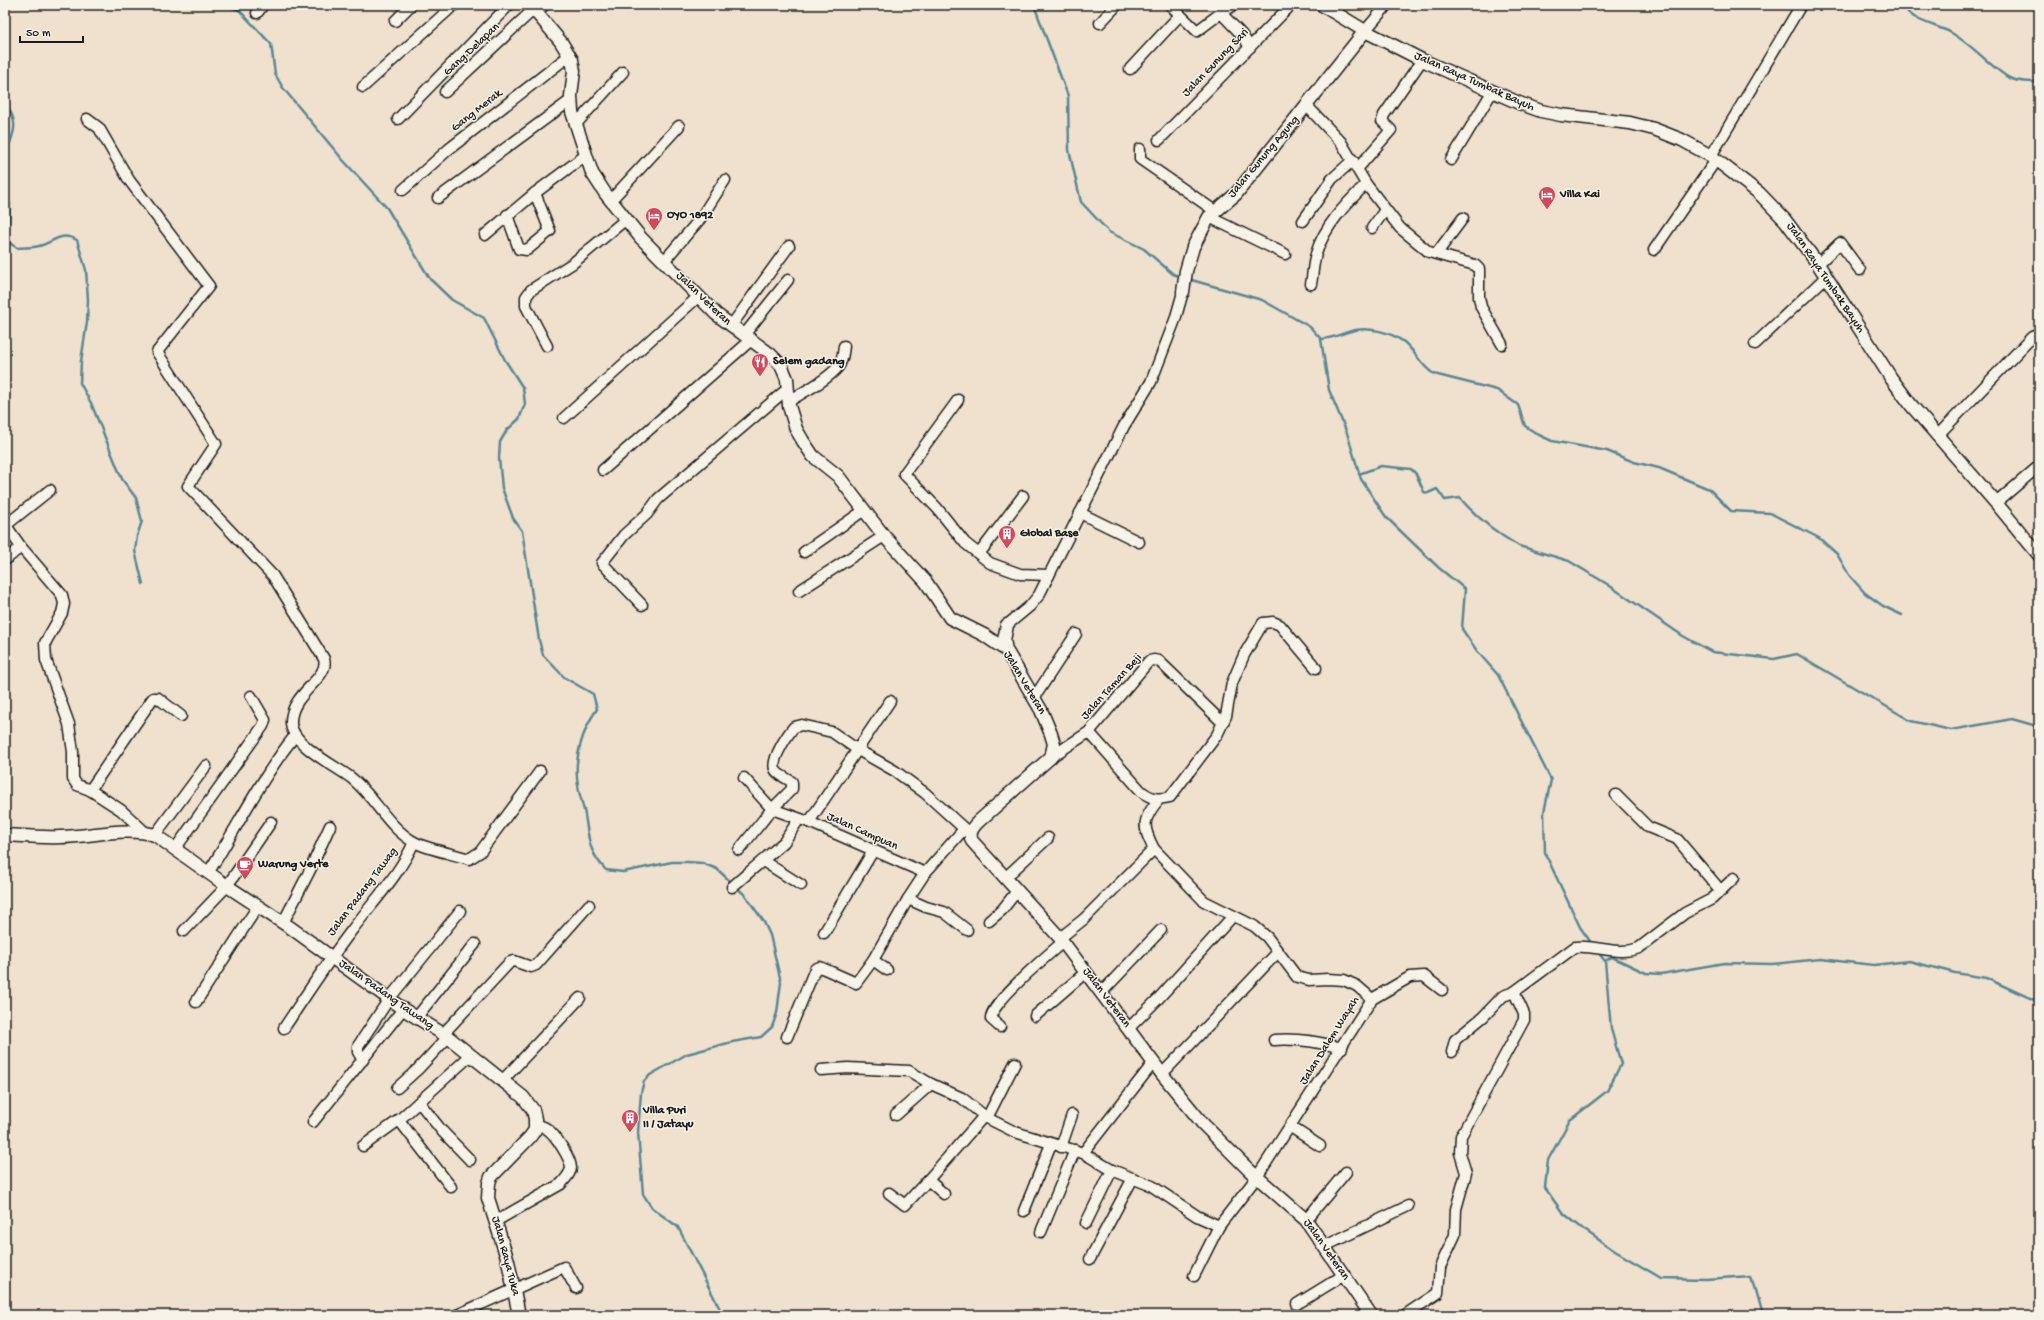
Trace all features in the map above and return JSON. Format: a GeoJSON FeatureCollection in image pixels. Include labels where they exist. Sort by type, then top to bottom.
{"type":"FeatureCollection","features":[{"type":"Feature","properties":{"kind":"street"},"geometry":{"type":"LineString","coordinates":[[395,21],[412,5]]}},
{"type":"Feature","properties":{"kind":"street"},"geometry":{"type":"LineString","coordinates":[[363,87],[454,5]]}},
{"type":"Feature","properties":{"kind":"street"},"geometry":{"type":"LineString","coordinates":[[398,119],[509,5]]}},
{"type":"Feature","properties":{"kind":"street"},"geometry":{"type":"LineString","coordinates":[[1100,23],[1116,5]]}},
{"type":"Feature","properties":{"kind":"street"},"geometry":{"type":"LineString","coordinates":[[1170,5],[1197,31],[1221,12],[1234,5]]}},
{"type":"Feature","properties":{"kind":"street","name":"Jalan Gunung Sari"},"geometry":{"type":"LineString","coordinates":[[1159,140],[1291,5]]}},
{"type":"Feature","properties":{"kind":"street","name":"Jalan Raya Tumbak Bayuh"},"geometry":{"type":"LineString","coordinates":[[1322,5],[1365,31],[1422,60],[1492,92],[1541,111],[1630,123],[1654,129],[1682,140],[1714,158],[1759,193],[1785,220],[1818,264],[1891,378],[1937,436],[1996,503],[2039,556]]}},
{"type":"Feature","properties":{"kind":"street"},"geometry":{"type":"LineString","coordinates":[[1365,31],[1387,5]]}},
{"type":"Feature","properties":{"kind":"street"},"geometry":{"type":"LineString","coordinates":[[1654,250],[1714,158],[1801,5]]}},
{"type":"Feature","properties":{"kind":"street","name":"Jalan Veteran"},"geometry":{"type":"LineString","coordinates":[[536,8],[570,56],[574,67],[571,100],[576,124],[592,173],[625,220],[721,319],[770,354],[781,365],[787,378],[787,396],[796,429],[813,456],[838,476],[863,511],[926,582],[950,618],[984,635],[1006,650],[1041,710],[1053,739],[1051,757]]}},
{"type":"Feature","properties":{"kind":"street","name":"Gang Delapan"},"geometry":{"type":"LineString","coordinates":[[446,92],[536,8]]}},
{"type":"Feature","properties":{"kind":"street"},"geometry":{"type":"LineString","coordinates":[[1221,12],[1250,47]]}},
{"type":"Feature","properties":{"kind":"street"},"geometry":{"type":"LineString","coordinates":[[1130,68],[1180,15]]}},
{"type":"Feature","properties":{"kind":"street","name":"Jalan Gunung Agung"},"geometry":{"type":"LineString","coordinates":[[1183,292],[1186,271],[1195,243],[1212,214],[1236,194],[1365,31]]}},
{"type":"Feature","properties":{"kind":"street","name":"Gang Merak"},"geometry":{"type":"LineString","coordinates":[[403,190],[449,149],[570,56]]}},
{"type":"Feature","properties":{"kind":"street"},"geometry":{"type":"LineString","coordinates":[[1303,220],[1332,179],[1355,164],[1391,130],[1382,121],[1384,115],[1422,60]]}},
{"type":"Feature","properties":{"kind":"street"},"geometry":{"type":"LineString","coordinates":[[576,124],[623,72]]}},
{"type":"Feature","properties":{"kind":"street"},"geometry":{"type":"LineString","coordinates":[[1451,160],[1492,92]]}},
{"type":"Feature","properties":{"kind":"street"},"geometry":{"type":"LineString","coordinates":[[438,198],[571,100]]}},
{"type":"Feature","properties":{"kind":"street"},"geometry":{"type":"LineString","coordinates":[[1307,106],[1341,142],[1366,184],[1400,228],[1429,252],[1475,265],[1479,269],[1479,297],[1481,307],[1502,344]]}},
{"type":"Feature","properties":{"kind":"street"},"geometry":{"type":"LineString","coordinates":[[87,119],[99,128],[129,180],[209,286],[157,352],[216,444],[188,486],[273,576],[326,664],[324,672],[300,696],[294,706],[291,724],[294,732],[304,745],[352,778],[398,829],[414,842],[470,859],[474,858],[540,770]]}},
{"type":"Feature","properties":{"kind":"street"},"geometry":{"type":"LineString","coordinates":[[611,200],[679,126]]}},
{"type":"Feature","properties":{"kind":"street"},"geometry":{"type":"LineString","coordinates":[[1140,149],[1140,159],[1212,214],[1285,254]]}},
{"type":"Feature","properties":{"kind":"street"},"geometry":{"type":"LineString","coordinates":[[485,235],[507,215],[586,155]]}},
{"type":"Feature","properties":{"kind":"street"},"geometry":{"type":"LineString","coordinates":[[664,261],[700,219],[725,180]]}},
{"type":"Feature","properties":{"kind":"street"},"geometry":{"type":"LineString","coordinates":[[1311,284],[1316,253],[1323,239],[1341,209],[1366,184]]}},
{"type":"Feature","properties":{"kind":"street"},"geometry":{"type":"LineString","coordinates":[[507,215],[519,249],[527,250],[550,231],[535,193]]}},
{"type":"Feature","properties":{"kind":"street"},"geometry":{"type":"LineString","coordinates":[[1372,228],[1385,210]]}},
{"type":"Feature","properties":{"kind":"street"},"geometry":{"type":"LineString","coordinates":[[1436,253],[1464,218]]}},
{"type":"Feature","properties":{"kind":"street"},"geometry":{"type":"LineString","coordinates":[[547,346],[526,306],[526,297],[531,290],[572,263],[625,220]]}},
{"type":"Feature","properties":{"kind":"street"},"geometry":{"type":"LineString","coordinates":[[1818,264],[1840,243],[1860,270]]}},
{"type":"Feature","properties":{"kind":"street"},"geometry":{"type":"LineString","coordinates":[[731,326],[789,246]]}},
{"type":"Feature","properties":{"kind":"street"},"geometry":{"type":"LineString","coordinates":[[1755,344],[1826,277]]}},
{"type":"Feature","properties":{"kind":"street"},"geometry":{"type":"LineString","coordinates":[[603,470],[747,338],[788,280]]}},
{"type":"Feature","properties":{"kind":"street"},"geometry":{"type":"LineString","coordinates":[[984,635],[1007,625],[1030,606],[1039,595],[1124,426],[1151,382],[1175,320],[1183,292]]}},
{"type":"Feature","properties":{"kind":"street"},"geometry":{"type":"LineString","coordinates":[[564,418],[699,296]]}},
{"type":"Feature","properties":{"kind":"street"},"geometry":{"type":"LineString","coordinates":[[1937,436],[2032,337],[2039,334]]}},
{"type":"Feature","properties":{"kind":"street"},"geometry":{"type":"LineString","coordinates":[[642,605],[599,560],[647,514],[658,500],[787,396],[821,381],[838,367],[842,360],[844,346]]}},
{"type":"Feature","properties":{"kind":"street"},"geometry":{"type":"LineString","coordinates":[[958,400],[904,474],[937,508],[965,543],[990,563],[1020,574],[1049,575]]}},
{"type":"Feature","properties":{"kind":"street"},"geometry":{"type":"LineString","coordinates":[[1996,503],[2039,466]]}},
{"type":"Feature","properties":{"kind":"street"},"geometry":{"type":"LineString","coordinates":[[50,490],[6,524],[21,547],[62,595],[64,604],[62,613],[45,643],[46,660],[69,724],[73,752],[73,779],[77,785],[90,790],[121,810],[148,833]]}},
{"type":"Feature","properties":{"kind":"street"},"geometry":{"type":"LineString","coordinates":[[979,554],[1023,496]]}},
{"type":"Feature","properties":{"kind":"street"},"geometry":{"type":"LineString","coordinates":[[804,552],[863,511]]}},
{"type":"Feature","properties":{"kind":"street"},"geometry":{"type":"LineString","coordinates":[[1080,513],[1139,542]]}},
{"type":"Feature","properties":{"kind":"street"},"geometry":{"type":"LineString","coordinates":[[799,591],[884,536]]}},
{"type":"Feature","properties":{"kind":"street"},"geometry":{"type":"LineString","coordinates":[[5,560],[21,547]]}},
{"type":"Feature","properties":{"kind":"street"},"geometry":{"type":"LineString","coordinates":[[1089,732],[1141,791],[1149,797],[1159,799],[1170,797],[1182,784],[1200,756],[1217,735],[1226,716],[1232,683],[1244,655],[1263,623],[1274,622],[1280,625],[1316,668]]}},
{"type":"Feature","properties":{"kind":"street"},"geometry":{"type":"LineString","coordinates":[[1006,650],[1004,640],[1007,625]]}},
{"type":"Feature","properties":{"kind":"street"},"geometry":{"type":"LineString","coordinates":[[1034,698],[1076,634]]}},
{"type":"Feature","properties":{"kind":"street","name":"Jalan Taman Beji"},"geometry":{"type":"LineString","coordinates":[[1051,757],[1089,732],[1149,661],[1154,660],[1160,661],[1223,723]]}},
{"type":"Feature","properties":{"kind":"street"},"geometry":{"type":"LineString","coordinates":[[175,849],[263,726],[265,720],[251,696]]}},
{"type":"Feature","properties":{"kind":"street"},"geometry":{"type":"LineString","coordinates":[[90,790],[153,698],[158,698],[181,716]]}},
{"type":"Feature","properties":{"kind":"street"},"geometry":{"type":"LineString","coordinates":[[732,887],[784,842],[804,821],[858,750],[890,701]]}},
{"type":"Feature","properties":{"kind":"street"},"geometry":{"type":"LineString","coordinates":[[739,850],[772,809],[792,789],[792,782],[778,773],[774,768],[782,745],[794,726],[802,725],[832,732],[858,750],[895,771],[925,793],[967,831]]}},
{"type":"Feature","properties":{"kind":"street"},"geometry":{"type":"LineString","coordinates":[[208,873],[260,785],[293,738]]}},
{"type":"Feature","properties":{"kind":"street"},"geometry":{"type":"LineString","coordinates":[[787,1037],[815,969],[820,966],[856,983],[873,960],[924,873],[990,809],[1051,757]]}},
{"type":"Feature","properties":{"kind":"street"},"geometry":{"type":"LineString","coordinates":[[148,833],[206,766]]}},
{"type":"Feature","properties":{"kind":"street","name":"Jalan Campuan"},"geometry":{"type":"LineString","coordinates":[[744,778],[772,809],[804,821],[924,873]]}},
{"type":"Feature","properties":{"kind":"street"},"geometry":{"type":"LineString","coordinates":[[1616,795],[1648,826],[1677,838],[1721,891]]}},
{"type":"Feature","properties":{"kind":"street","name":"Jalan Dalem Wayah"},"geometry":{"type":"LineString","coordinates":[[1159,799],[1147,814],[1145,824],[1146,833],[1154,849],[1204,901],[1254,926],[1268,937],[1297,977],[1302,980],[1328,978],[1344,980],[1357,986],[1372,999],[1258,1177],[1219,1226],[1194,1276]]}},
{"type":"Feature","properties":{"kind":"street"},"geometry":{"type":"LineString","coordinates":[[184,931],[227,886],[271,822]]}},
{"type":"Feature","properties":{"kind":"street"},"geometry":{"type":"LineString","coordinates":[[283,923],[330,826]]}},
{"type":"Feature","properties":{"kind":"street","name":"Jalan Veteran"},"geometry":{"type":"LineString","coordinates":[[967,831],[972,840],[1086,972],[1162,1074],[1203,1124],[1258,1177],[1306,1220],[1371,1315]]}},
{"type":"Feature","properties":{"kind":"street"},"geometry":{"type":"LineString","coordinates":[[5,835],[60,837],[122,832],[148,833]]}},
{"type":"Feature","properties":{"kind":"street","name":"Jalan Padang Tawang"},"geometry":{"type":"LineString","coordinates":[[148,833],[175,849],[283,923],[416,1018],[445,1035],[529,1102],[533,1110],[536,1124]]}},
{"type":"Feature","properties":{"kind":"street"},"geometry":{"type":"LineString","coordinates":[[1005,878],[1048,838]]}},
{"type":"Feature","properties":{"kind":"street","name":"Jalan Padang Tawag"},"geometry":{"type":"LineString","coordinates":[[284,1028],[331,957],[410,852],[414,842]]}},
{"type":"Feature","properties":{"kind":"street"},"geometry":{"type":"LineString","coordinates":[[1000,1026],[991,1019],[991,1012],[1015,984],[1084,919],[1154,849]]}},
{"type":"Feature","properties":{"kind":"street"},"geometry":{"type":"LineString","coordinates":[[824,934],[873,851]]}},
{"type":"Feature","properties":{"kind":"street"},"geometry":{"type":"LineString","coordinates":[[763,860],[801,885]]}},
{"type":"Feature","properties":{"kind":"street"},"geometry":{"type":"LineString","coordinates":[[1452,1052],[1452,1037],[1483,1017],[1503,996],[1514,992],[1575,948],[1586,946],[1605,951],[1626,951],[1639,948],[1685,913],[1707,902],[1734,878]]}},
{"type":"Feature","properties":{"kind":"street"},"geometry":{"type":"LineString","coordinates":[[989,921],[1017,892]]}},
{"type":"Feature","properties":{"kind":"street"},"geometry":{"type":"LineString","coordinates":[[908,899],[926,907],[944,912],[967,930]]}},
{"type":"Feature","properties":{"kind":"street"},"geometry":{"type":"LineString","coordinates":[[397,1088],[418,1069],[445,1035],[510,962],[514,961],[531,967],[536,965],[589,905]]}},
{"type":"Feature","properties":{"kind":"street"},"geometry":{"type":"LineString","coordinates":[[196,1002],[258,906]]}},
{"type":"Feature","properties":{"kind":"street"},"geometry":{"type":"LineString","coordinates":[[363,1060],[358,1052],[358,1046],[389,999],[460,911]]}},
{"type":"Feature","properties":{"kind":"street"},"geometry":{"type":"LineString","coordinates":[[1129,1028],[1158,999],[1233,916]]}},
{"type":"Feature","properties":{"kind":"street"},"geometry":{"type":"LineString","coordinates":[[1102,992],[1161,930]]}},
{"type":"Feature","properties":{"kind":"street"},"geometry":{"type":"LineString","coordinates":[[416,1018],[475,944]]}},
{"type":"Feature","properties":{"kind":"street"},"geometry":{"type":"LineString","coordinates":[[1162,1074],[1278,952]]}},
{"type":"Feature","properties":{"kind":"street"},"geometry":{"type":"LineString","coordinates":[[873,960],[888,970]]}},
{"type":"Feature","properties":{"kind":"street"},"geometry":{"type":"LineString","coordinates":[[1035,1016],[1086,972]]}},
{"type":"Feature","properties":{"kind":"street"},"geometry":{"type":"LineString","coordinates":[[1372,999],[1410,976],[1424,976],[1442,990]]}},
{"type":"Feature","properties":{"kind":"street"},"geometry":{"type":"LineString","coordinates":[[1405,1315],[1438,1293],[1440,1267],[1455,1235],[1456,1209],[1466,1173],[1460,1153],[1461,1136],[1524,1020],[1524,1014],[1514,992]]}},
{"type":"Feature","properties":{"kind":"street"},"geometry":{"type":"LineString","coordinates":[[502,1081],[580,998]]}},
{"type":"Feature","properties":{"kind":"street"},"geometry":{"type":"LineString","coordinates":[[314,1122],[404,1009]]}},
{"type":"Feature","properties":{"kind":"street"},"geometry":{"type":"LineString","coordinates":[[1274,1040],[1309,1040],[1342,1048]]}},
{"type":"Feature","properties":{"kind":"street"},"geometry":{"type":"LineString","coordinates":[[363,1146],[399,1120],[471,1055]]}},
{"type":"Feature","properties":{"kind":"street"},"geometry":{"type":"LineString","coordinates":[[1041,1232],[1079,1152],[1154,1062]]}},
{"type":"Feature","properties":{"kind":"street"},"geometry":{"type":"LineString","coordinates":[[889,1193],[905,1205],[985,1117],[1015,1063]]}},
{"type":"Feature","properties":{"kind":"street"},"geometry":{"type":"LineString","coordinates":[[822,1070],[848,1068],[909,1070],[931,1084],[962,1098],[985,1117],[1015,1132],[1079,1152],[1112,1170],[1152,1186],[1196,1216],[1219,1226]]}},
{"type":"Feature","properties":{"kind":"street"},"geometry":{"type":"LineString","coordinates":[[896,1115],[931,1084]]}},
{"type":"Feature","properties":{"kind":"street"},"geometry":{"type":"LineString","coordinates":[[419,1102],[447,1136],[470,1160]]}},
{"type":"Feature","properties":{"kind":"street"},"geometry":{"type":"LineString","coordinates":[[1061,1147],[1072,1115]]}},
{"type":"Feature","properties":{"kind":"street"},"geometry":{"type":"LineString","coordinates":[[399,1120],[451,1188]]}},
{"type":"Feature","properties":{"kind":"street"},"geometry":{"type":"LineString","coordinates":[[496,1221],[561,1184],[568,1176],[571,1168],[569,1160],[554,1134],[546,1128],[536,1124]]}},
{"type":"Feature","properties":{"kind":"street","name":"Jalan Raya Tuka"},"geometry":{"type":"LineString","coordinates":[[519,1315],[508,1261],[488,1198],[489,1183],[491,1177],[530,1137],[536,1124]]}},
{"type":"Feature","properties":{"kind":"street"},"geometry":{"type":"LineString","coordinates":[[1291,1127],[1320,1146]]}},
{"type":"Feature","properties":{"kind":"street"},"geometry":{"type":"LineString","coordinates":[[1024,1211],[1050,1144]]}},
{"type":"Feature","properties":{"kind":"street"},"geometry":{"type":"LineString","coordinates":[[1086,1223],[1112,1170]]}},
{"type":"Feature","properties":{"kind":"street"},"geometry":{"type":"LineString","coordinates":[[1306,1220],[1346,1172]]}},
{"type":"Feature","properties":{"kind":"street"},"geometry":{"type":"LineString","coordinates":[[1090,1259],[1133,1178]]}},
{"type":"Feature","properties":{"kind":"street"},"geometry":{"type":"LineString","coordinates":[[928,1180],[944,1194]]}},
{"type":"Feature","properties":{"kind":"street"},"geometry":{"type":"LineString","coordinates":[[1325,1246],[1408,1206]]}},
{"type":"Feature","properties":{"kind":"street"},"geometry":{"type":"LineString","coordinates":[[457,1315],[564,1267],[576,1288]]}},
{"type":"Feature","properties":{"kind":"street"},"geometry":{"type":"LineString","coordinates":[[1297,1304],[1344,1275]]}},
{"type":"Feature","properties":{"kind":"waterway"},"geometry":{"type":"LineString","coordinates":[[226,5],[239,10],[271,44],[275,74],[283,88],[343,160],[387,208],[430,279],[452,300],[484,318],[505,360],[523,388],[525,404],[519,419],[507,430],[500,442],[499,458],[502,488],[513,518],[522,531],[539,640],[543,655],[565,678],[593,694],[597,709],[587,726],[580,745],[577,765],[579,792],[592,851],[606,870],[623,872],[672,862],[702,863],[717,869],[732,883]]}},
{"type":"Feature","properties":{"kind":"waterway"},"geometry":{"type":"LineString","coordinates":[[1034,5],[1068,96],[1069,150],[1081,202],[1109,232],[1144,249],[1173,274],[1182,277]]}},
{"type":"Feature","properties":{"kind":"waterway"},"geometry":{"type":"LineString","coordinates":[[1902,5],[1907,11],[1918,19],[1950,32],[1958,37],[2009,78],[2022,81],[2039,82]]}},
{"type":"Feature","properties":{"kind":"waterway"},"geometry":{"type":"LineString","coordinates":[[5,103],[10,110],[14,123],[13,135],[5,156]]}},
{"type":"Feature","properties":{"kind":"waterway"},"geometry":{"type":"LineString","coordinates":[[5,192],[10,204],[7,241],[17,248],[39,246],[61,237],[77,240],[86,270],[88,300],[80,383],[91,403],[122,479],[136,498],[142,521],[137,536],[135,551],[143,584]]}},
{"type":"Feature","properties":{"kind":"waterway"},"geometry":{"type":"LineString","coordinates":[[1188,279],[1262,300],[1310,327],[1321,339],[1329,390],[1347,433],[1361,479],[1386,517],[1439,568],[1465,589],[1462,629],[1477,651],[1498,675],[1551,780],[1544,812],[1545,853],[1580,927],[1592,944]]}},
{"type":"Feature","properties":{"kind":"waterway"},"geometry":{"type":"LineString","coordinates":[[1321,339],[1364,329],[1392,335],[1404,342],[1425,367],[1434,374],[1497,390],[1518,405],[1525,426],[1539,435],[1552,441],[1607,451],[1634,462],[1659,468],[1709,489],[1731,511],[1770,513],[1819,538],[1837,554],[1849,575],[1865,593],[1883,606],[1902,615]]}},
{"type":"Feature","properties":{"kind":"waterway"},"geometry":{"type":"LineString","coordinates":[[1359,474],[1381,466],[1411,469],[1416,474],[1424,492],[1428,493],[1437,489],[1445,500],[1460,498],[1480,519],[1519,546],[1569,561],[1607,584],[1683,636],[1712,652],[1774,659],[1797,654],[1911,721],[1951,730],[2012,719],[2033,725],[2039,731]]}},
{"type":"Feature","properties":{"kind":"waterway"},"geometry":{"type":"LineString","coordinates":[[723,1315],[678,1227],[652,1208],[643,1194],[638,1132],[641,1093],[644,1081],[650,1075],[687,1054],[732,1042],[761,1037],[772,1027],[777,1013],[781,982],[770,935],[764,922],[745,895],[736,887]]}},
{"type":"Feature","properties":{"kind":"waterway"},"geometry":{"type":"LineString","coordinates":[[1597,951],[1605,961],[1611,1029],[1621,1064],[1607,1091],[1570,1120],[1548,1160],[1545,1188],[1562,1212],[1583,1229],[1615,1251],[1661,1278],[1706,1279],[1751,1276],[1762,1315]]}},
{"type":"Feature","properties":{"kind":"waterway"},"geometry":{"type":"LineString","coordinates":[[1605,961],[1612,957],[1646,973],[1661,974],[1724,963],[1772,964],[1820,959],[1874,965],[1909,961],[1955,973],[1986,978],[2039,1002]]}},
{"type":"Feature","properties":{"kind":"place","name":"Villa Kai"},"geometry":{"type":"Point","coordinates":[1547,210]}},
{"type":"Feature","properties":{"kind":"place","name":"OYO 1892"},"geometry":{"type":"Point","coordinates":[654,231]}},
{"type":"Feature","properties":{"kind":"place","name":"Selem gadang"},"geometry":{"type":"Point","coordinates":[760,377]}},
{"type":"Feature","properties":{"kind":"place","name":"Global Base"},"geometry":{"type":"Point","coordinates":[1007,549]}},
{"type":"Feature","properties":{"kind":"place","name":"Warung Verte"},"geometry":{"type":"Point","coordinates":[245,880]}},
{"type":"Feature","properties":{"kind":"place","name":"Villa Puri II / Jatayu"},"geometry":{"type":"Point","coordinates":[630,1133]}}]}
